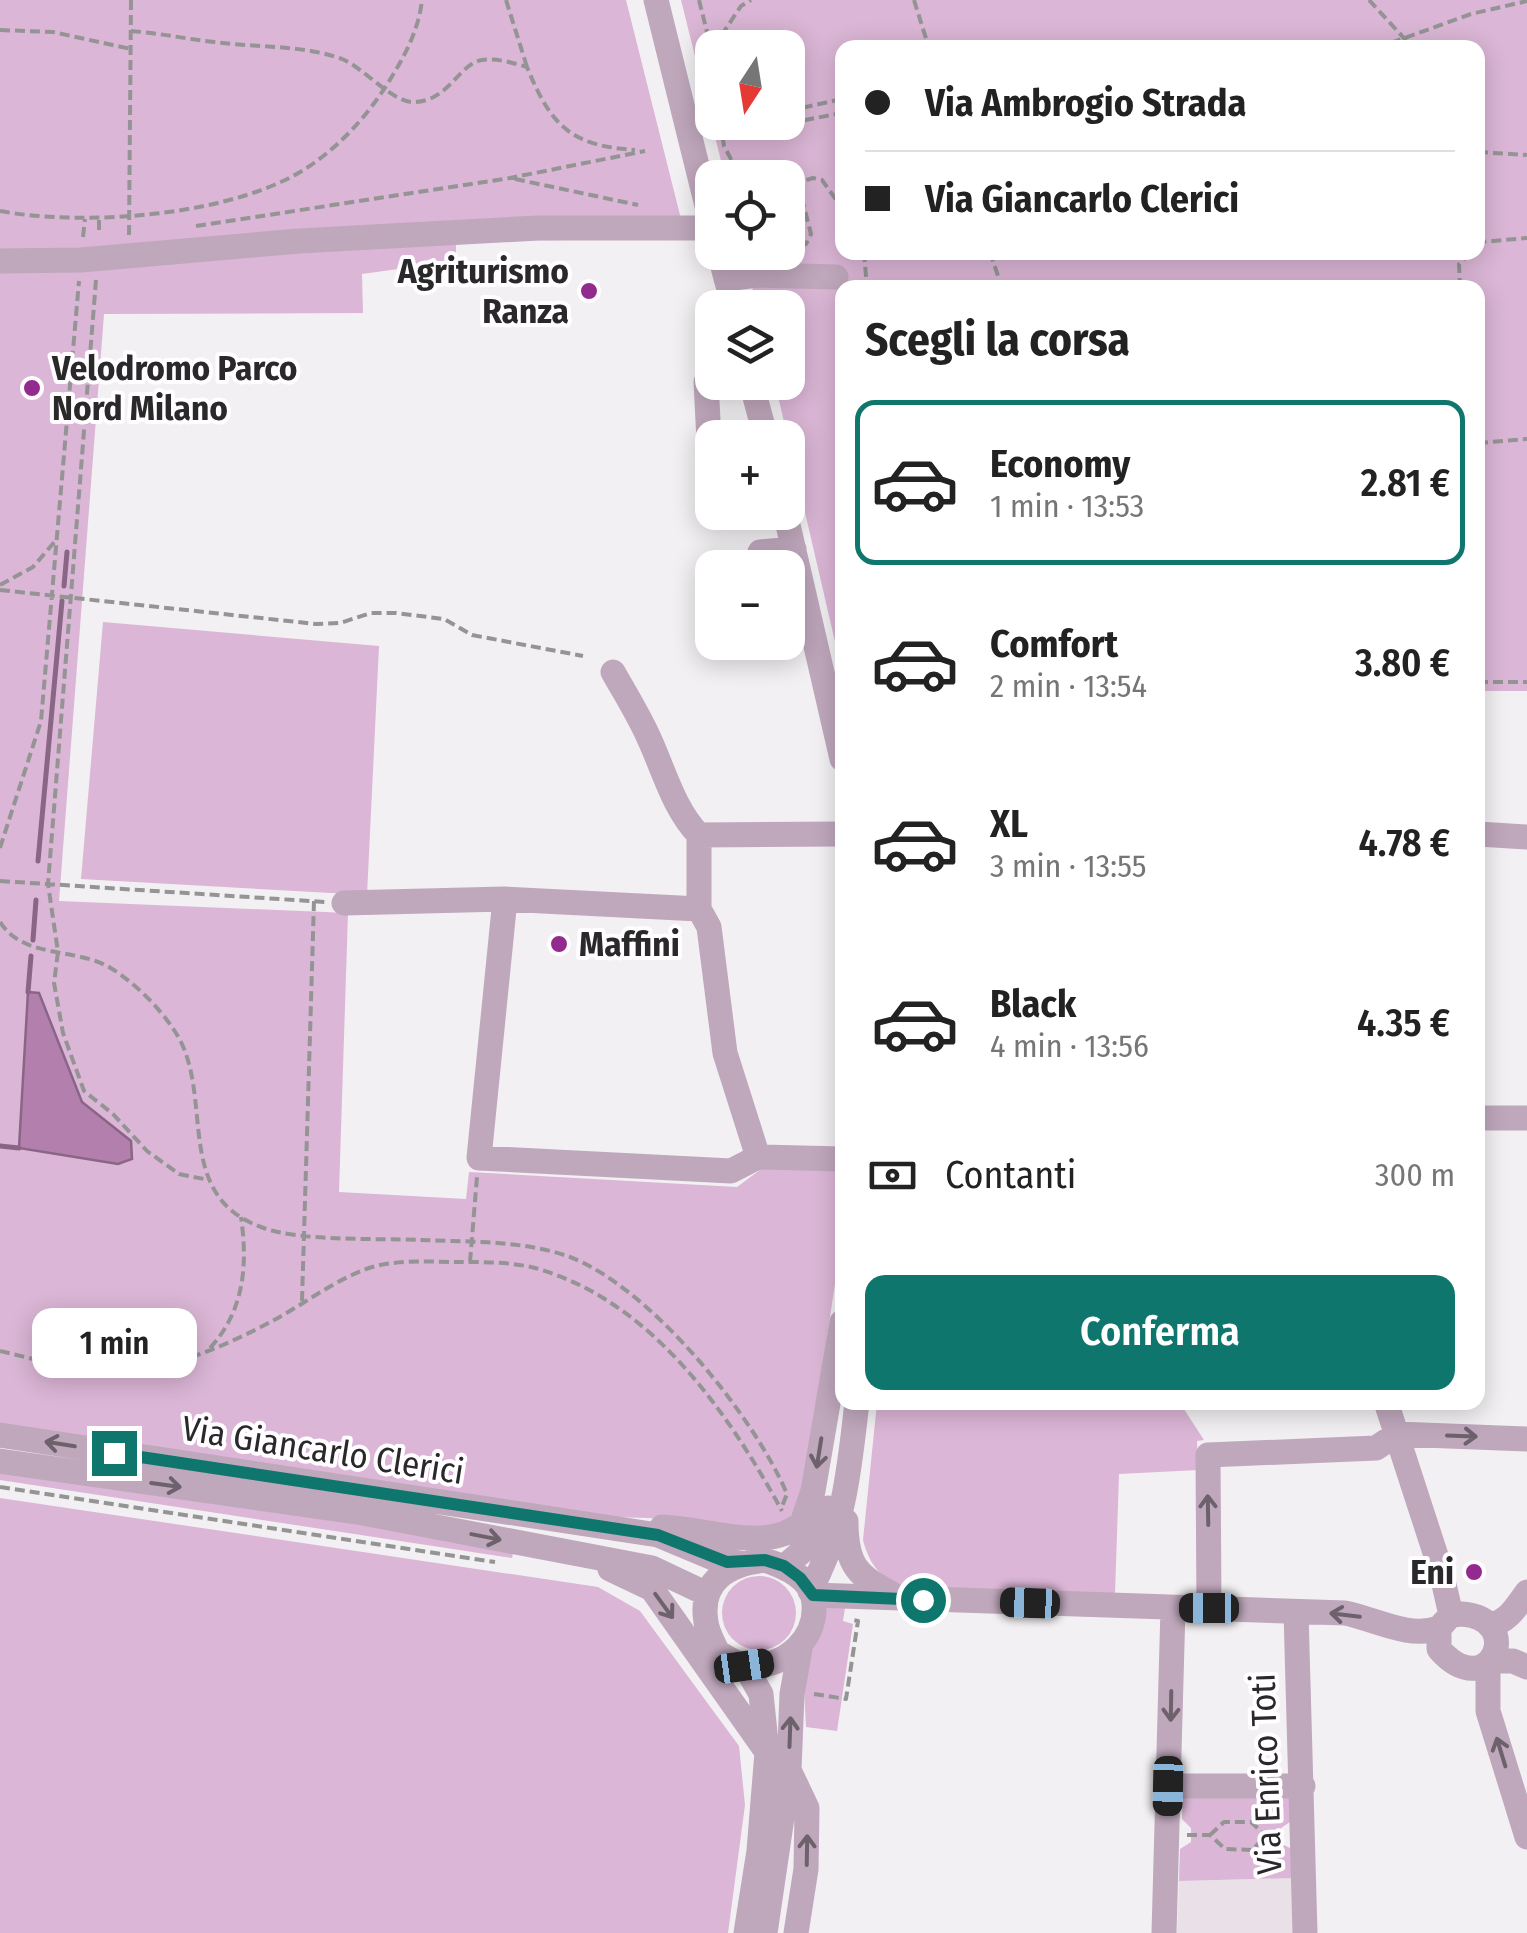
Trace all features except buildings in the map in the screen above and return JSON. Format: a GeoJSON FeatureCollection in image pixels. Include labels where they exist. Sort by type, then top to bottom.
{"type":"FeatureCollection","features":[{"type":"Feature","properties":{"kind":"street"},"geometry":{"type":"LineString","coordinates":[[656,0],[696,160]]}},
{"type":"Feature","properties":{"kind":"street"},"geometry":{"type":"LineString","coordinates":[[0,261],[406,234],[695,226]]}},
{"type":"Feature","properties":{"kind":"street"},"geometry":{"type":"LineString","coordinates":[[724,270],[729,290]]}},
{"type":"Feature","properties":{"kind":"street"},"geometry":{"type":"LineString","coordinates":[[726,279],[757,275],[836,278]]}},
{"type":"Feature","properties":{"kind":"street"},"geometry":{"type":"LineString","coordinates":[[790,530],[835,728]]}},
{"type":"Feature","properties":{"kind":"street"},"geometry":{"type":"LineString","coordinates":[[777,550],[794,548]]}},
{"type":"Feature","properties":{"kind":"street"},"geometry":{"type":"LineString","coordinates":[[613,672],[648,735],[669,789],[699,836],[698,909],[710,927],[725,1053],[758,1157]]}},
{"type":"Feature","properties":{"kind":"street"},"geometry":{"type":"LineString","coordinates":[[699,836],[835,834]]}},
{"type":"Feature","properties":{"kind":"street"},"geometry":{"type":"LineString","coordinates":[[1485,834],[1527,837]]}},
{"type":"Feature","properties":{"kind":"street"},"geometry":{"type":"LineString","coordinates":[[344,903],[506,900],[698,909]]}},
{"type":"Feature","properties":{"kind":"street"},"geometry":{"type":"LineString","coordinates":[[506,900],[478,1158],[732,1171],[758,1157],[835,1159]]}},
{"type":"Feature","properties":{"kind":"street"},"geometry":{"type":"LineString","coordinates":[[1485,1118],[1527,1118]]}},
{"type":"Feature","properties":{"kind":"street"},"geometry":{"type":"LineString","coordinates":[[788,1519],[802,1524],[813,1492],[835,1363]]}},
{"type":"Feature","properties":{"kind":"street"},"geometry":{"type":"LineString","coordinates":[[855,1410],[846,1500],[846,1552],[863,1579],[900,1599]]}},
{"type":"Feature","properties":{"kind":"street"},"geometry":{"type":"LineString","coordinates":[[1389,1410],[1420,1504],[1452,1567],[1464,1621],[1498,1646],[1490,1663],[1488,1711],[1527,1836]]}},
{"type":"Feature","properties":{"kind":"street"},"geometry":{"type":"LineString","coordinates":[[1209,1608],[1208,1455],[1376,1448],[1397,1434],[1527,1438]]}},
{"type":"Feature","properties":{"kind":"street","name":"Via Giancarlo Clerici"},"geometry":{"type":"LineString","coordinates":[[0,1435],[658,1535],[713,1558],[740,1563]]}},
{"type":"Feature","properties":{"kind":"street"},"geometry":{"type":"LineString","coordinates":[[784,1566],[813,1542],[853,1436]]}},
{"type":"Feature","properties":{"kind":"street","name":"Via Giancarlo Clerici"},"geometry":{"type":"LineString","coordinates":[[0,1460],[363,1513],[652,1568],[707,1594]]}},
{"type":"Feature","properties":{"kind":"street"},"geometry":{"type":"LineString","coordinates":[[766,1933],[789,1770],[792,1694],[800,1649],[811,1622],[811,1593],[846,1500]]}},
{"type":"Feature","properties":{"kind":"street"},"geometry":{"type":"LineString","coordinates":[[1420,1504],[1448,1511]]}},
{"type":"Feature","properties":{"kind":"street","name":"Via Giancarlo Clerici"},"geometry":{"type":"LineString","coordinates":[[576,1524],[672,1527],[756,1538],[788,1519]]}},
{"type":"Feature","properties":{"kind":"street","name":"Via Giancarlo Clerici"},"geometry":{"type":"LineString","coordinates":[[584,1555],[652,1589],[767,1752]]}},
{"type":"Feature","properties":{"kind":"street"},"geometry":{"type":"LineString","coordinates":[[800,1649],[778,1662],[744,1666],[718,1653],[706,1623],[707,1594],[719,1575],[740,1563],[765,1560],[784,1566],[811,1593],[1345,1613],[1426,1633],[1464,1621],[1499,1623],[1510,1614],[1522,1593]]}},
{"type":"Feature","properties":{"kind":"street"},"geometry":{"type":"LineString","coordinates":[[1164,1933],[1173,1608]]}},
{"type":"Feature","properties":{"kind":"street","name":"Via Enrico Toti"},"geometry":{"type":"LineString","coordinates":[[1296,1612],[1305,1933]]}},
{"type":"Feature","properties":{"kind":"street"},"geometry":{"type":"LineString","coordinates":[[1464,1621],[1439,1649],[1454,1664],[1472,1669],[1490,1663],[1527,1666]]}},
{"type":"Feature","properties":{"kind":"street"},"geometry":{"type":"LineString","coordinates":[[744,1666],[760,1694],[767,1752],[759,1851],[746,1933]]}},
{"type":"Feature","properties":{"kind":"street"},"geometry":{"type":"LineString","coordinates":[[789,1770],[808,1808],[806,1869],[796,1933]]}},
{"type":"Feature","properties":{"kind":"street"},"geometry":{"type":"LineString","coordinates":[[1168,1786],[1303,1786]]}},
{"type":"Feature","properties":{"kind":"path"},"geometry":{"type":"LineString","coordinates":[[93,252],[129,236],[131,0]]}},
{"type":"Feature","properties":{"kind":"path"},"geometry":{"type":"LineString","coordinates":[[0,211],[99,220],[220,202],[268,188],[312,165],[370,110],[403,59],[420,16],[422,0]]}},
{"type":"Feature","properties":{"kind":"path"},"geometry":{"type":"LineString","coordinates":[[183,228],[510,178],[645,151],[608,148],[578,140],[553,118],[527,67],[506,0]]}},
{"type":"Feature","properties":{"kind":"path"},"geometry":{"type":"LineString","coordinates":[[699,0],[707,30]]}},
{"type":"Feature","properties":{"kind":"path"},"geometry":{"type":"LineString","coordinates":[[725,30],[741,6],[752,0]]}},
{"type":"Feature","properties":{"kind":"path"},"geometry":{"type":"LineString","coordinates":[[914,0],[926,40]]}},
{"type":"Feature","properties":{"kind":"path"},"geometry":{"type":"LineString","coordinates":[[1369,0],[1406,40]]}},
{"type":"Feature","properties":{"kind":"path"},"geometry":{"type":"LineString","coordinates":[[1397,40],[1471,14],[1527,0]]}},
{"type":"Feature","properties":{"kind":"path"},"geometry":{"type":"LineString","coordinates":[[0,30],[53,32],[131,49]]}},
{"type":"Feature","properties":{"kind":"path"},"geometry":{"type":"LineString","coordinates":[[131,31],[318,53],[344,60],[395,96],[412,102],[451,87],[478,60],[500,60],[527,67]]}},
{"type":"Feature","properties":{"kind":"path"},"geometry":{"type":"LineString","coordinates":[[805,107],[835,101]]}},
{"type":"Feature","properties":{"kind":"path"},"geometry":{"type":"LineString","coordinates":[[805,120],[835,114]]}},
{"type":"Feature","properties":{"kind":"path"},"geometry":{"type":"LineString","coordinates":[[1485,152],[1527,155]]}},
{"type":"Feature","properties":{"kind":"path"},"geometry":{"type":"LineString","coordinates":[[510,178],[652,208]]}},
{"type":"Feature","properties":{"kind":"path"},"geometry":{"type":"LineString","coordinates":[[805,181],[822,180],[835,198]]}},
{"type":"Feature","properties":{"kind":"path"},"geometry":{"type":"LineString","coordinates":[[830,190],[835,191]]}},
{"type":"Feature","properties":{"kind":"path"},"geometry":{"type":"LineString","coordinates":[[805,211],[811,234],[805,244]]}},
{"type":"Feature","properties":{"kind":"path"},"geometry":{"type":"LineString","coordinates":[[85,218],[93,252],[72,597],[48,884],[58,952],[54,984],[63,1033],[84,1091],[179,1174],[210,1180]]}},
{"type":"Feature","properties":{"kind":"path"},"geometry":{"type":"LineString","coordinates":[[0,848],[41,721],[58,539],[99,220]]}},
{"type":"Feature","properties":{"kind":"path"},"geometry":{"type":"LineString","coordinates":[[1485,243],[1527,238]]}},
{"type":"Feature","properties":{"kind":"path"},"geometry":{"type":"LineString","coordinates":[[1485,442],[1527,439]]}},
{"type":"Feature","properties":{"kind":"path"},"geometry":{"type":"LineString","coordinates":[[0,587],[33,567],[58,539]]}},
{"type":"Feature","properties":{"kind":"path"},"geometry":{"type":"LineString","coordinates":[[0,587],[316,624],[340,623],[371,613],[396,613],[444,620],[472,635],[583,656]]}},
{"type":"Feature","properties":{"kind":"path"},"geometry":{"type":"LineString","coordinates":[[1485,683],[1527,682]]}},
{"type":"Feature","properties":{"kind":"path"},"geometry":{"type":"LineString","coordinates":[[0,881],[344,903]]}},
{"type":"Feature","properties":{"kind":"path"},"geometry":{"type":"LineString","coordinates":[[302,1302],[314,901]]}},
{"type":"Feature","properties":{"kind":"path"},"geometry":{"type":"LineString","coordinates":[[0,922],[9,935],[26,945],[108,967],[150,999],[176,1033],[196,1082],[204,1170],[225,1205],[260,1227],[302,1234],[515,1244],[571,1258],[624,1288],[696,1356],[747,1420],[787,1494],[788,1519]]}},
{"type":"Feature","properties":{"kind":"path"},"geometry":{"type":"LineString","coordinates":[[470,1262],[478,1158]]}},
{"type":"Feature","properties":{"kind":"path"},"geometry":{"type":"LineString","coordinates":[[206,1352],[226,1330],[242,1289],[246,1248],[241,1215]]}},
{"type":"Feature","properties":{"kind":"path"},"geometry":{"type":"LineString","coordinates":[[0,1351],[106,1372],[139,1370],[206,1352],[372,1267],[416,1261],[531,1267],[575,1282],[620,1306],[705,1392],[742,1440],[788,1519]]}},
{"type":"Feature","properties":{"kind":"path"},"geometry":{"type":"LineString","coordinates":[[0,1487],[494,1562]]}},
{"type":"Feature","properties":{"kind":"path"},"geometry":{"type":"LineString","coordinates":[[1210,1835],[1224,1822],[1251,1822],[1266,1836]]}},
{"type":"Feature","properties":{"kind":"path"},"geometry":{"type":"LineString","coordinates":[[1166,1834],[1210,1835],[1225,1850],[1252,1850],[1266,1836],[1304,1835]]}},
{"type":"Feature","properties":{"kind":"shaded area"},"geometry":{"type":"Polygon","coordinates":[[[0,0],[626,0],[686,239],[456,241],[456,265],[362,274],[363,313],[104,314],[59,901],[348,913],[339,1192],[466,1199],[469,1172],[737,1187],[764,1167],[835,1169],[835,1284],[802,1504],[781,1527],[760,1530],[649,1518],[572,1516],[0,1429],[0,0]]]}},
{"type":"Feature","properties":{"kind":"shaded area"},"geometry":{"type":"Polygon","coordinates":[[[681,0],[1527,0],[1527,691],[1485,691],[1485,280],[835,280],[835,642],[805,512],[805,420],[784,420],[779,400],[805,400],[805,290],[753,290],[748,270],[805,270],[805,160],[721,160],[716,140],[805,140],[805,30],[695,30],[695,56],[681,0]]]}},
{"type":"Feature","properties":{"kind":"shaded area"},"geometry":{"type":"Polygon","coordinates":[[[103,622],[379,646],[367,895],[81,879],[103,622]]]}},
{"type":"Feature","properties":{"kind":"shaded area"},"geometry":{"type":"Polygon","coordinates":[[[28,992],[39,993],[82,1102],[131,1141],[132,1159],[118,1164],[19,1148],[28,992]]]}},
{"type":"Feature","properties":{"kind":"shaded area"},"geometry":{"type":"Polygon","coordinates":[[[876,1410],[1185,1410],[1204,1440],[1197,1441],[1198,1470],[1119,1474],[1115,1594],[905,1591],[878,1571],[863,1540],[876,1410]]]}},
{"type":"Feature","properties":{"kind":"shaded area"},"geometry":{"type":"Polygon","coordinates":[[[0,1463],[366,1518],[513,1553],[512,1558],[0,1480],[0,1463]]]}},
{"type":"Feature","properties":{"kind":"shaded area"},"geometry":{"type":"Polygon","coordinates":[[[0,1498],[598,1587],[640,1611],[739,1746],[745,1805],[728,1933],[0,1933],[0,1498]]]}},
{"type":"Feature","properties":{"kind":"shaded area"},"geometry":{"type":"Polygon","coordinates":[[[759,1576],[785,1587],[796,1613],[785,1639],[759,1650],[733,1639],[722,1613],[733,1587],[759,1576]]]}},
{"type":"Feature","properties":{"kind":"shaded area"},"geometry":{"type":"Polygon","coordinates":[[[845,1608],[843,1621],[853,1624],[837,1731],[806,1727],[803,1668],[820,1633],[825,1609],[845,1608]]]}},
{"type":"Feature","properties":{"kind":"shaded area"},"geometry":{"type":"Polygon","coordinates":[[[1183,1796],[1292,1798],[1293,1820],[1281,1828],[1282,1844],[1296,1851],[1296,1878],[1179,1881],[1180,1849],[1191,1842],[1191,1828],[1182,1819],[1183,1796]]]}},
{"type":"Feature","properties":{"kind":"shaded area"},"geometry":{"type":"Polygon","coordinates":[[[1296,1878],[1298,1933],[1177,1933],[1179,1881],[1296,1878]]]}},
{"type":"Feature","properties":{"kind":"waterway"},"geometry":{"type":"LineString","coordinates":[[64,586],[67,552]]}},
{"type":"Feature","properties":{"kind":"waterway"},"geometry":{"type":"LineString","coordinates":[[38,861],[62,601]]}},
{"type":"Feature","properties":{"kind":"waterway"},"geometry":{"type":"LineString","coordinates":[[33,940],[36,900]]}},
{"type":"Feature","properties":{"kind":"waterway"},"geometry":{"type":"LineString","coordinates":[[28,992],[31,956]]}},
{"type":"Feature","properties":{"kind":"waterway"},"geometry":{"type":"LineString","coordinates":[[0,1146],[19,1148]]}},
{"type":"Feature","properties":{"kind":"place","name":"Agriturismo Ranza"},"geometry":{"type":"Point","coordinates":[589,291]}},
{"type":"Feature","properties":{"kind":"place","name":"Velodromo Parco Nord Milano"},"geometry":{"type":"Point","coordinates":[32,388]}},
{"type":"Feature","properties":{"kind":"place","name":"Maffini"},"geometry":{"type":"Point","coordinates":[559,944]}},
{"type":"Feature","properties":{"kind":"place","name":"Eni"},"geometry":{"type":"Point","coordinates":[1474,1572]}},
{"type":"Feature","properties":{"kind":"route"},"geometry":{"type":"LineString","coordinates":[[114,1453],[658,1535],[727,1562],[765,1560],[784,1566],[813,1595],[923,1600]]}}]}
